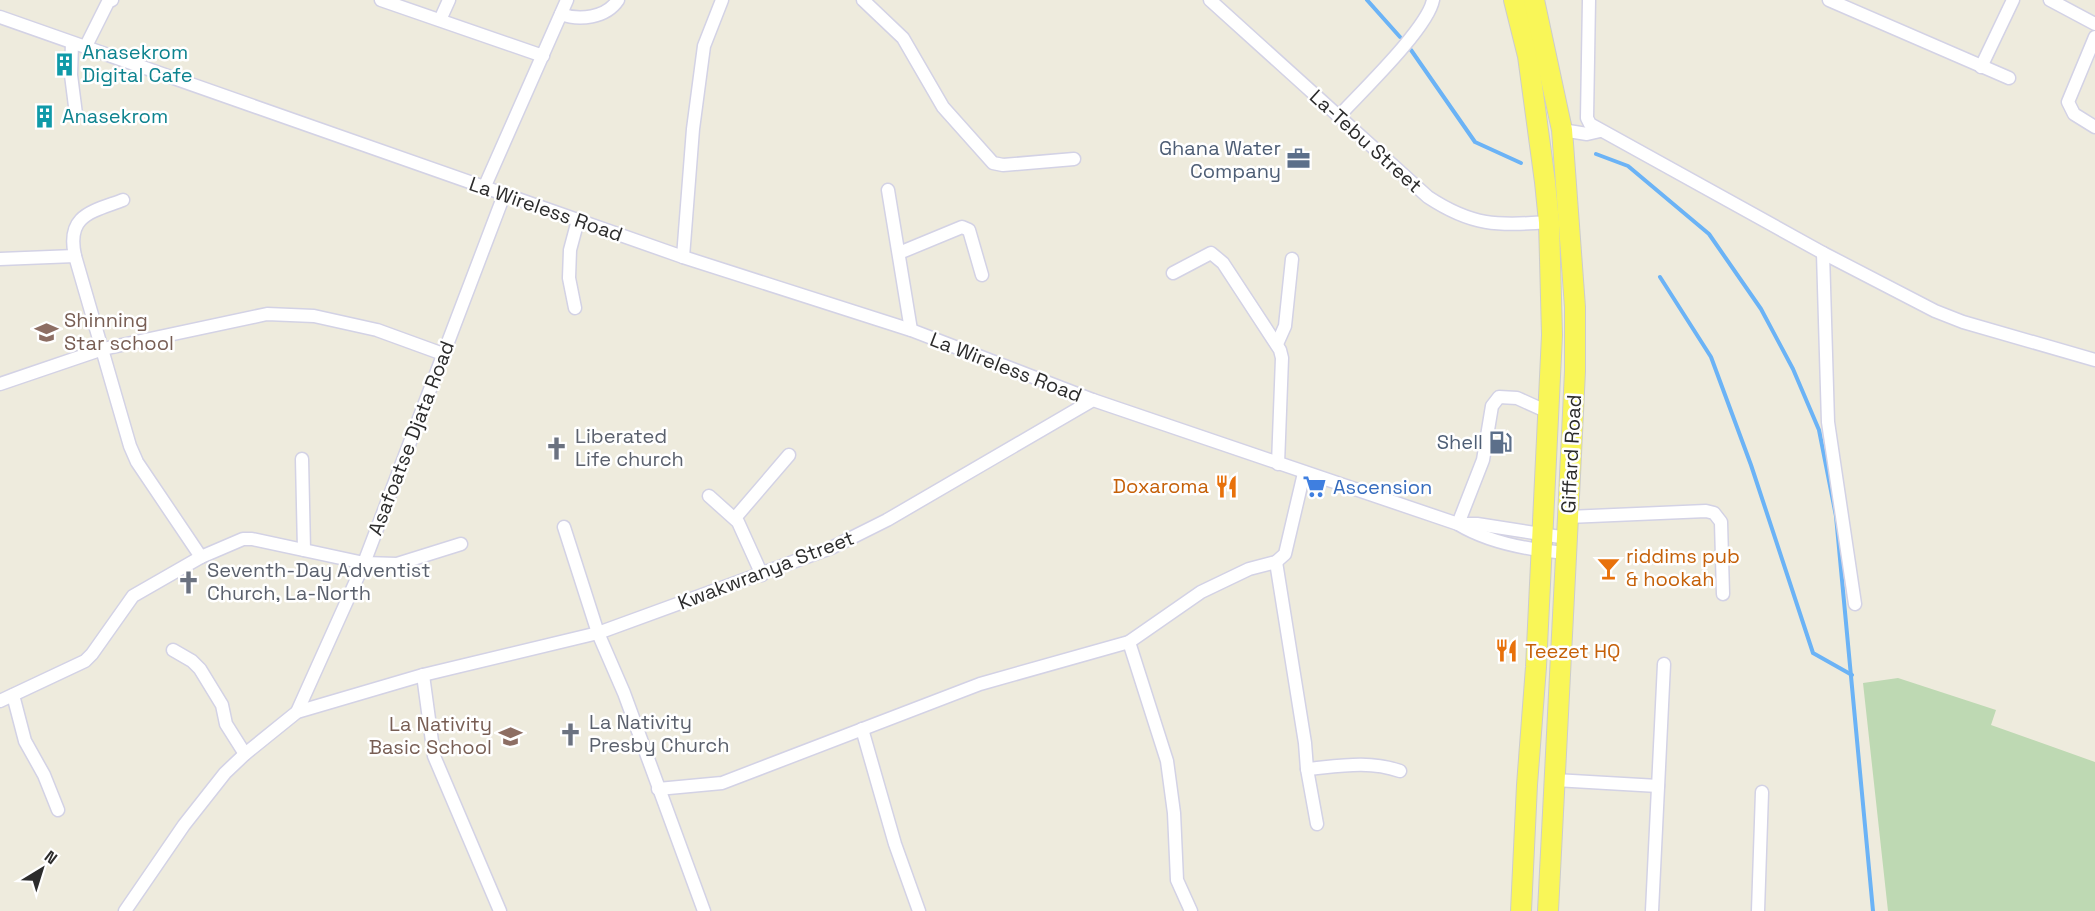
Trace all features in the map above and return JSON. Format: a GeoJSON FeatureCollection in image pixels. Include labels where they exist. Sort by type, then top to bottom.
{"type":"FeatureCollection","features":[{"type":"Feature","properties":{"kind":"main road","name":"Giffard Road"},"geometry":{"type":"LineString","coordinates":[[1514,0],[1528,56],[1545,182],[1549,222],[1551,335],[1536,667],[1521,911]]}},
{"type":"Feature","properties":{"kind":"main road","name":"Giffard Road"},"geometry":{"type":"LineString","coordinates":[[1534,0],[1562,130],[1575,307],[1575,371],[1548,911]]}},
{"type":"Feature","properties":{"kind":"street"},"geometry":{"type":"LineString","coordinates":[[86,46],[108,2],[112,0]]}},
{"type":"Feature","properties":{"kind":"street"},"geometry":{"type":"LineString","coordinates":[[381,0],[543,56]]}},
{"type":"Feature","properties":{"kind":"street"},"geometry":{"type":"LineString","coordinates":[[440,20],[449,0]]}},
{"type":"Feature","properties":{"kind":"street"},"geometry":{"type":"LineString","coordinates":[[484,188],[567,0]]}},
{"type":"Feature","properties":{"kind":"street"},"geometry":{"type":"LineString","coordinates":[[561,14],[570,17],[593,17],[615,5],[618,0]]}},
{"type":"Feature","properties":{"kind":"street"},"geometry":{"type":"LineString","coordinates":[[683,257],[693,129],[704,46],[722,0]]}},
{"type":"Feature","properties":{"kind":"street"},"geometry":{"type":"LineString","coordinates":[[863,0],[903,38],[943,107],[993,163],[1003,165],[1074,159]]}},
{"type":"Feature","properties":{"kind":"street","name":"La-Tebu Street"},"geometry":{"type":"LineString","coordinates":[[1210,0],[1428,197],[1462,217],[1496,224],[1549,222]]}},
{"type":"Feature","properties":{"kind":"street"},"geometry":{"type":"LineString","coordinates":[[1339,116],[1419,28],[1432,9],[1434,0]]}},
{"type":"Feature","properties":{"kind":"street"},"geometry":{"type":"LineString","coordinates":[[1589,0],[1587,118],[1590,124],[1824,253],[1935,311],[1963,322],[2095,360]]}},
{"type":"Feature","properties":{"kind":"street"},"geometry":{"type":"LineString","coordinates":[[1829,0],[2009,78]]}},
{"type":"Feature","properties":{"kind":"street"},"geometry":{"type":"LineString","coordinates":[[1981,67],[2013,0]]}},
{"type":"Feature","properties":{"kind":"street"},"geometry":{"type":"LineString","coordinates":[[2050,0],[2095,24]]}},
{"type":"Feature","properties":{"kind":"street","name":"La Wireless Road"},"geometry":{"type":"LineString","coordinates":[[0,17],[683,257],[911,330],[1094,400]]}},
{"type":"Feature","properties":{"kind":"street"},"geometry":{"type":"LineString","coordinates":[[2095,37],[2068,102],[2074,114],[2095,127]]}},
{"type":"Feature","properties":{"kind":"street"},"geometry":{"type":"LineString","coordinates":[[72,44],[71,75],[76,114]]}},
{"type":"Feature","properties":{"kind":"street"},"geometry":{"type":"LineString","coordinates":[[1562,130],[1587,134],[1600,131]]}},
{"type":"Feature","properties":{"kind":"street"},"geometry":{"type":"LineString","coordinates":[[888,190],[911,330]]}},
{"type":"Feature","properties":{"kind":"street","name":"Asafoatse Djata Road"},"geometry":{"type":"LineString","coordinates":[[297,712],[364,563],[504,195]]}},
{"type":"Feature","properties":{"kind":"street"},"geometry":{"type":"LineString","coordinates":[[123,200],[84,214],[74,229],[72,243],[130,446],[137,462],[201,557]]}},
{"type":"Feature","properties":{"kind":"street"},"geometry":{"type":"LineString","coordinates":[[575,308],[569,278],[570,250],[578,220]]}},
{"type":"Feature","properties":{"kind":"street"},"geometry":{"type":"LineString","coordinates":[[900,253],[962,227],[969,230],[982,275]]}},
{"type":"Feature","properties":{"kind":"street"},"geometry":{"type":"LineString","coordinates":[[1173,273],[1211,253],[1223,263],[1277,344],[1282,358],[1278,464]]}},
{"type":"Feature","properties":{"kind":"street"},"geometry":{"type":"LineString","coordinates":[[1824,253],[1828,422],[1855,604]]}},
{"type":"Feature","properties":{"kind":"street"},"geometry":{"type":"LineString","coordinates":[[0,260],[75,256]]}},
{"type":"Feature","properties":{"kind":"street"},"geometry":{"type":"LineString","coordinates":[[1277,344],[1285,326],[1292,259]]}},
{"type":"Feature","properties":{"kind":"street"},"geometry":{"type":"LineString","coordinates":[[0,384],[103,349],[267,314],[314,316],[377,330],[443,354]]}},
{"type":"Feature","properties":{"kind":"street"},"geometry":{"type":"LineString","coordinates":[[1458,524],[1483,460],[1492,406],[1499,397],[1517,398],[1548,412]]}},
{"type":"Feature","properties":{"kind":"street"},"geometry":{"type":"LineString","coordinates":[[1094,400],[1458,524],[1477,524],[1541,543],[1566,545]]}},
{"type":"Feature","properties":{"kind":"street","name":"Kwakwranya Street"},"geometry":{"type":"LineString","coordinates":[[125,911],[184,825],[225,773],[244,754],[297,712],[423,675],[598,633],[831,549],[887,520],[1094,400]]}},
{"type":"Feature","properties":{"kind":"street"},"geometry":{"type":"LineString","coordinates":[[735,518],[789,455]]}},
{"type":"Feature","properties":{"kind":"street"},"geometry":{"type":"LineString","coordinates":[[302,459],[304,550]]}},
{"type":"Feature","properties":{"kind":"street"},"geometry":{"type":"LineString","coordinates":[[658,789],[722,783],[980,684],[1129,642],[1201,592],[1249,569],[1276,562],[1285,554],[1305,473]]}},
{"type":"Feature","properties":{"kind":"street"},"geometry":{"type":"LineString","coordinates":[[709,496],[735,518],[762,575]]}},
{"type":"Feature","properties":{"kind":"street"},"geometry":{"type":"LineString","coordinates":[[1568,517],[1706,511],[1714,513],[1721,522],[1723,594]]}},
{"type":"Feature","properties":{"kind":"street"},"geometry":{"type":"LineString","coordinates":[[564,527],[598,633],[624,693],[705,911]]}},
{"type":"Feature","properties":{"kind":"street"},"geometry":{"type":"LineString","coordinates":[[0,700],[88,658],[134,596],[201,557],[243,539],[364,563],[397,564],[461,544]]}},
{"type":"Feature","properties":{"kind":"street"},"geometry":{"type":"LineString","coordinates":[[1276,562],[1317,824]]}},
{"type":"Feature","properties":{"kind":"street"},"geometry":{"type":"LineString","coordinates":[[1129,642],[1167,761],[1174,813],[1177,880],[1191,911]]}},
{"type":"Feature","properties":{"kind":"street"},"geometry":{"type":"LineString","coordinates":[[173,650],[192,661],[200,669],[222,705],[226,724],[244,754]]}},
{"type":"Feature","properties":{"kind":"street"},"geometry":{"type":"LineString","coordinates":[[1652,911],[1664,664]]}},
{"type":"Feature","properties":{"kind":"street"},"geometry":{"type":"LineString","coordinates":[[423,675],[434,756],[500,911]]}},
{"type":"Feature","properties":{"kind":"street"},"geometry":{"type":"LineString","coordinates":[[13,694],[25,741],[44,775],[58,810]]}},
{"type":"Feature","properties":{"kind":"street"},"geometry":{"type":"LineString","coordinates":[[862,729],[895,843],[919,911]]}},
{"type":"Feature","properties":{"kind":"street"},"geometry":{"type":"LineString","coordinates":[[1307,769],[1366,764],[1400,771]]}},
{"type":"Feature","properties":{"kind":"street"},"geometry":{"type":"LineString","coordinates":[[1555,780],[1658,786]]}},
{"type":"Feature","properties":{"kind":"street"},"geometry":{"type":"LineString","coordinates":[[1758,911],[1762,792]]}},
{"type":"Feature","properties":{"kind":"green space"},"geometry":{"type":"Polygon","coordinates":[[[1898,678],[1996,710],[1991,725],[2095,762],[2095,911],[1888,911],[1863,683],[1898,678]]]}},
{"type":"Feature","properties":{"kind":"waterway"},"geometry":{"type":"LineString","coordinates":[[1367,0],[1400,37]]}},
{"type":"Feature","properties":{"kind":"waterway"},"geometry":{"type":"LineString","coordinates":[[1411,50],[1475,142],[1521,163]]}},
{"type":"Feature","properties":{"kind":"waterway"},"geometry":{"type":"LineString","coordinates":[[1596,154],[1628,166],[1709,234],[1761,309],[1793,369],[1819,430],[1836,516],[1873,911]]}},
{"type":"Feature","properties":{"kind":"waterway"},"geometry":{"type":"LineString","coordinates":[[1660,277],[1711,357],[1751,465],[1813,653],[1852,675]]}},
{"type":"Feature","properties":{"kind":"place","name":"Anasekrom Digital Cafe"},"geometry":{"type":"Point","coordinates":[64,64]}},
{"type":"Feature","properties":{"kind":"place","name":"Anasekrom"},"geometry":{"type":"Point","coordinates":[44,116]}},
{"type":"Feature","properties":{"kind":"place","name":"Ghana Water Company"},"geometry":{"type":"Point","coordinates":[1299,159]}},
{"type":"Feature","properties":{"kind":"place","name":"Shinning Star school"},"geometry":{"type":"Point","coordinates":[46,332]}},
{"type":"Feature","properties":{"kind":"place","name":"Shell"},"geometry":{"type":"Point","coordinates":[1501,442]}},
{"type":"Feature","properties":{"kind":"place","name":"Liberated Life church"},"geometry":{"type":"Point","coordinates":[557,448]}},
{"type":"Feature","properties":{"kind":"place","name":"Doxaroma"},"geometry":{"type":"Point","coordinates":[1227,486]}},
{"type":"Feature","properties":{"kind":"place","name":"Ascension"},"geometry":{"type":"Point","coordinates":[1315,487]}},
{"type":"Feature","properties":{"kind":"place","name":"riddims pub & hookah"},"geometry":{"type":"Point","coordinates":[1608,568]}},
{"type":"Feature","properties":{"kind":"place","name":"Seventh-Day Adventist Church, La-North"},"geometry":{"type":"Point","coordinates":[189,582]}},
{"type":"Feature","properties":{"kind":"place","name":"Teezet HQ"},"geometry":{"type":"Point","coordinates":[1507,651]}},
{"type":"Feature","properties":{"kind":"place","name":"La Nativity Presby Church"},"geometry":{"type":"Point","coordinates":[571,734]}},
{"type":"Feature","properties":{"kind":"place","name":"La Nativity Basic School"},"geometry":{"type":"Point","coordinates":[510,736]}}]}
